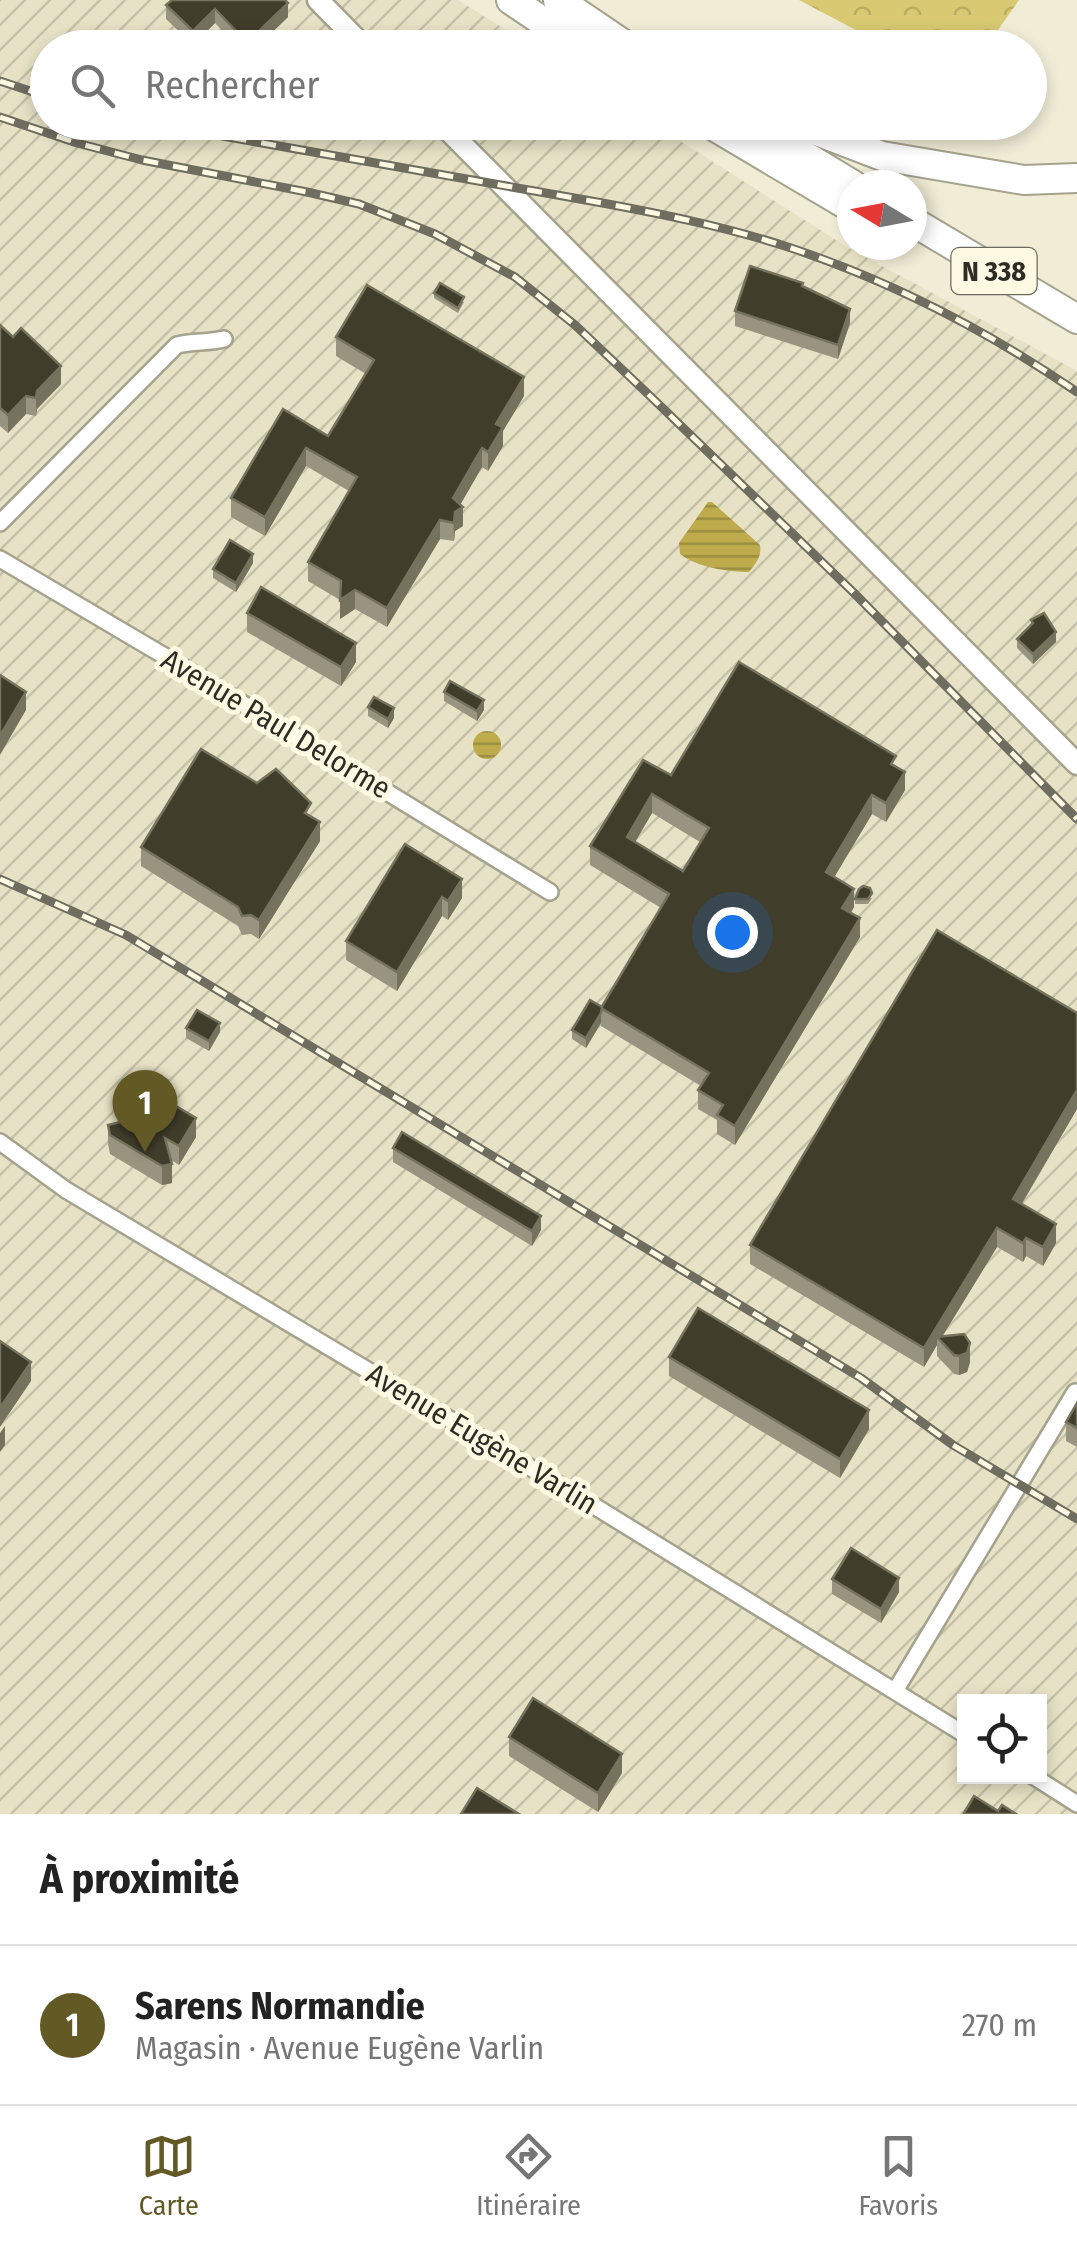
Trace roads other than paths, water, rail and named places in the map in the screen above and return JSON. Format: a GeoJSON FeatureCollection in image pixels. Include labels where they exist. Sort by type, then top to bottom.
{"type":"FeatureCollection","features":[{"type":"Feature","properties":{"kind":"highway"},"geometry":{"type":"LineString","coordinates":[[511,0],[555,30]]}},
{"type":"Feature","properties":{"kind":"highway"},"geometry":{"type":"LineString","coordinates":[[558,0],[602,30]]}},
{"type":"Feature","properties":{"kind":"highway"},"geometry":{"type":"LineString","coordinates":[[737,140],[837,199]]}},
{"type":"Feature","properties":{"kind":"highway"},"geometry":{"type":"LineString","coordinates":[[778,140],[837,176]]}},
{"type":"Feature","properties":{"kind":"highway"},"geometry":{"type":"LineString","coordinates":[[840,140],[882,156],[1024,180],[1077,178]]}},
{"type":"Feature","properties":{"kind":"highway","name":"N 338"},"geometry":{"type":"LineString","coordinates":[[927,230],[1077,319]]}},
{"type":"Feature","properties":{"kind":"highway","name":"N 338"},"geometry":{"type":"LineString","coordinates":[[927,252],[1077,340]]}},
{"type":"Feature","properties":{"kind":"street"},"geometry":{"type":"LineString","coordinates":[[318,0],[347,30]]}},
{"type":"Feature","properties":{"kind":"street"},"geometry":{"type":"LineString","coordinates":[[458,140],[1077,764]]}},
{"type":"Feature","properties":{"kind":"street"},"geometry":{"type":"LineString","coordinates":[[0,523],[177,344],[207,344],[224,338]]}},
{"type":"Feature","properties":{"kind":"street","name":"Avenue Paul Delorme"},"geometry":{"type":"LineString","coordinates":[[0,560],[550,892]]}},
{"type":"Feature","properties":{"kind":"street","name":"Avenue Eugène Varlin"},"geometry":{"type":"LineString","coordinates":[[0,1142],[66,1190],[578,1496],[957,1730]]}},
{"type":"Feature","properties":{"kind":"street"},"geometry":{"type":"LineString","coordinates":[[895,1692],[1075,1392]]}},
{"type":"Feature","properties":{"kind":"street"},"geometry":{"type":"LineString","coordinates":[[1046,1784],[1077,1804]]}},
{"type":"Feature","properties":{"kind":"railway"},"geometry":{"type":"LineString","coordinates":[[0,81],[30,91]]}},
{"type":"Feature","properties":{"kind":"railway"},"geometry":{"type":"LineString","coordinates":[[0,117],[30,127]]}},
{"type":"Feature","properties":{"kind":"railway"},"geometry":{"type":"LineString","coordinates":[[68,140],[142,160],[359,204],[435,234],[515,277],[575,325],[648,394],[853,592],[1077,819]]}},
{"type":"Feature","properties":{"kind":"railway"},"geometry":{"type":"LineString","coordinates":[[244,140],[621,207],[767,240],[866,276],[939,310],[1077,392]]}},
{"type":"Feature","properties":{"kind":"railway"},"geometry":{"type":"LineString","coordinates":[[0,879],[126,935],[861,1378],[953,1445],[1077,1519]]}},
{"type":"Feature","properties":{"kind":"place","name":"Sarens Normandie"},"geometry":{"type":"Point","coordinates":[145,1152]}}]}
